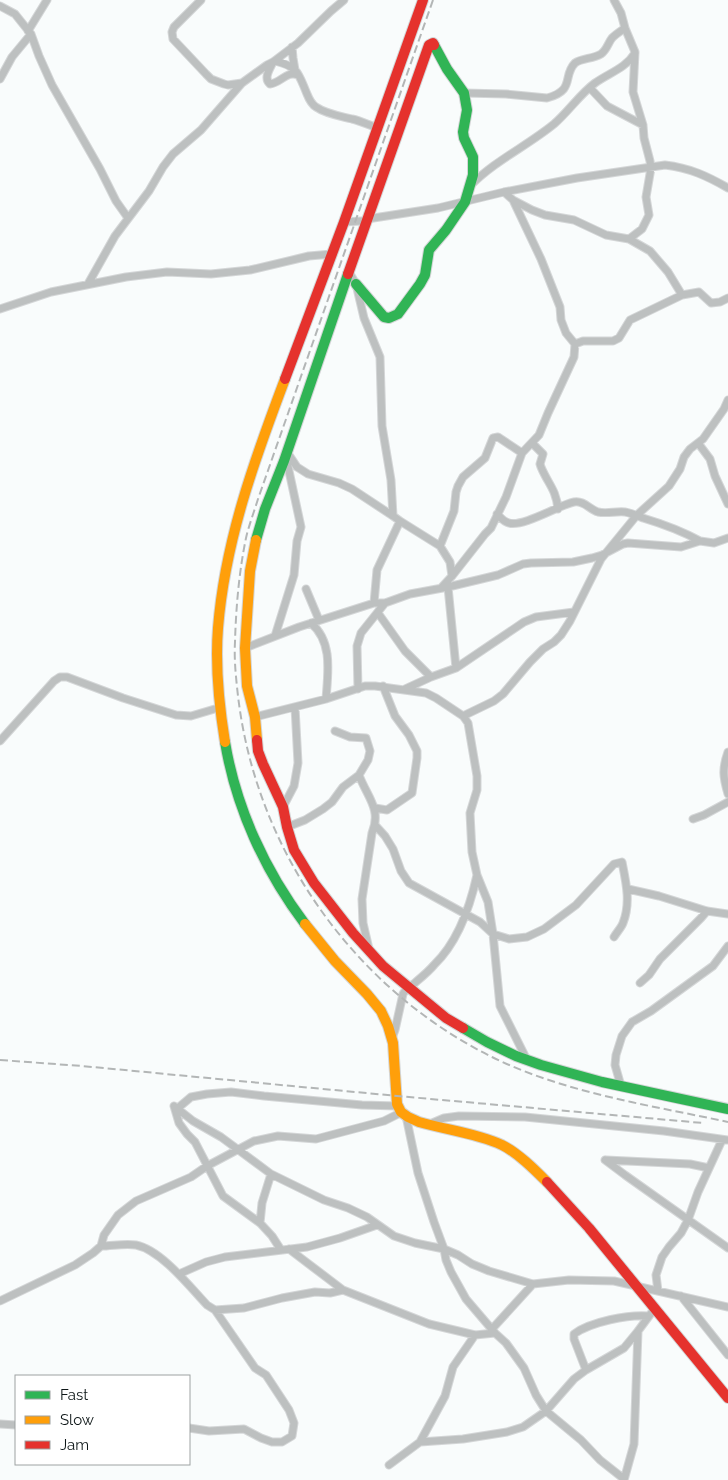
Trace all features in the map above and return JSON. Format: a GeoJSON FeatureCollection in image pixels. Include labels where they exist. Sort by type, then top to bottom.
{"type":"FeatureCollection","features":[{"type":"Feature","properties":{"kind":"street"},"geometry":{"type":"LineString","coordinates":[[0,79],[30,32],[47,0]]}},
{"type":"Feature","properties":{"kind":"street"},"geometry":{"type":"LineString","coordinates":[[201,0],[174,27],[172,32],[173,39],[211,79],[228,85],[242,83]]}},
{"type":"Feature","properties":{"kind":"street"},"geometry":{"type":"LineString","coordinates":[[88,284],[115,236],[149,191],[162,167],[173,154],[201,130],[242,83],[274,62],[344,0]]}},
{"type":"Feature","properties":{"kind":"street"},"geometry":{"type":"LineString","coordinates":[[422,0],[378,128],[255,459],[244,494],[231,541],[222,587],[216,653],[218,708],[239,800],[255,842],[271,873],[294,909],[326,950],[379,1008],[386,1019],[392,1040],[402,1111],[418,1174],[451,1272],[466,1299],[493,1331],[506,1343],[524,1368],[546,1412],[581,1440],[600,1460],[624,1480],[634,1444],[638,1330]]}},
{"type":"Feature","properties":{"kind":"street"},"geometry":{"type":"LineString","coordinates":[[614,0],[621,13],[635,52],[633,92],[643,124],[644,138],[651,168],[646,197],[649,215],[642,229],[629,239]]}},
{"type":"Feature","properties":{"kind":"street"},"geometry":{"type":"LineString","coordinates":[[0,6],[15,14],[30,32],[52,85],[100,168],[116,201],[128,218]]}},
{"type":"Feature","properties":{"kind":"street"},"geometry":{"type":"LineString","coordinates":[[464,93],[506,94],[547,98],[553,96],[567,85],[570,70],[574,64],[602,53],[611,39],[625,28]]}},
{"type":"Feature","properties":{"kind":"street"},"geometry":{"type":"LineString","coordinates":[[349,272],[356,284],[384,317],[389,318],[398,314],[425,275],[430,250],[466,202],[473,175],[473,157],[464,138],[467,110],[464,93],[447,69],[435,44],[431,43],[365,220],[349,272],[265,510],[256,539],[250,571],[245,648],[247,686],[255,717],[258,750],[282,808],[294,850],[314,883],[353,933],[383,966],[446,1018],[486,1042],[528,1061],[550,1068],[728,1110]]}},
{"type":"Feature","properties":{"kind":"street"},"geometry":{"type":"LineString","coordinates":[[292,47],[297,72],[312,104],[333,115],[378,128]]}},
{"type":"Feature","properties":{"kind":"street"},"geometry":{"type":"LineString","coordinates":[[471,185],[484,172],[555,123],[590,88],[626,63],[635,52]]}},
{"type":"Feature","properties":{"kind":"street"},"geometry":{"type":"LineString","coordinates":[[274,62],[288,65],[297,72]]}},
{"type":"Feature","properties":{"kind":"street"},"geometry":{"type":"LineString","coordinates":[[274,62],[267,77],[270,84],[278,82],[288,74],[297,72]]}},
{"type":"Feature","properties":{"kind":"street"},"geometry":{"type":"LineString","coordinates":[[590,88],[607,106],[643,124]]}},
{"type":"Feature","properties":{"kind":"street"},"geometry":{"type":"LineString","coordinates":[[344,222],[438,208],[504,192],[577,178],[665,165],[704,175],[728,188]]}},
{"type":"Feature","properties":{"kind":"street"},"geometry":{"type":"LineString","coordinates":[[504,192],[513,200],[532,210],[545,215],[574,220],[606,235],[629,239],[650,251],[668,272],[682,295]]}},
{"type":"Feature","properties":{"kind":"street"},"geometry":{"type":"LineString","coordinates":[[456,668],[444,588],[491,528],[511,486],[522,453],[539,435],[574,357],[575,344],[566,333],[561,320],[560,308],[542,259],[513,200]]}},
{"type":"Feature","properties":{"kind":"street"},"geometry":{"type":"LineString","coordinates":[[0,309],[51,292],[126,277],[167,272],[211,274],[250,270],[309,256],[332,254]]}},
{"type":"Feature","properties":{"kind":"street"},"geometry":{"type":"LineString","coordinates":[[356,284],[364,318],[380,357],[382,426],[391,480],[393,516]]}},
{"type":"Feature","properties":{"kind":"street"},"geometry":{"type":"LineString","coordinates":[[575,344],[613,341],[619,338],[630,320],[682,295],[699,292],[711,303],[720,302],[728,298]]}},
{"type":"Feature","properties":{"kind":"street"},"geometry":{"type":"LineString","coordinates":[[463,716],[503,694],[530,662],[561,635],[601,559],[636,515],[669,486],[680,469],[684,457],[690,449],[703,439],[728,400]]}},
{"type":"Feature","properties":{"kind":"street"},"geometry":{"type":"LineString","coordinates":[[440,546],[454,511],[458,486],[463,477],[485,458],[493,438],[498,436],[522,453]]}},
{"type":"Feature","properties":{"kind":"street"},"geometry":{"type":"LineString","coordinates":[[532,443],[543,454],[540,464],[554,490],[558,509]]}},
{"type":"Feature","properties":{"kind":"street"},"geometry":{"type":"LineString","coordinates":[[698,443],[710,459],[715,476],[728,504]]}},
{"type":"Feature","properties":{"kind":"street"},"geometry":{"type":"LineString","coordinates":[[286,453],[297,467],[308,474],[352,489],[440,546],[450,562],[452,576]]}},
{"type":"Feature","properties":{"kind":"street"},"geometry":{"type":"LineString","coordinates":[[275,636],[294,575],[297,541],[301,527],[286,453]]}},
{"type":"Feature","properties":{"kind":"street"},"geometry":{"type":"LineString","coordinates":[[497,514],[506,522],[512,524],[576,502],[586,505],[595,511],[625,512],[636,515],[688,534],[700,541],[714,543],[728,538]]}},
{"type":"Feature","properties":{"kind":"street"},"geometry":{"type":"LineString","coordinates":[[374,603],[377,570],[400,521]]}},
{"type":"Feature","properties":{"kind":"street"},"geometry":{"type":"LineString","coordinates":[[245,648],[318,620],[374,603],[385,603],[410,594],[498,575],[523,564],[573,562],[592,558],[628,543],[681,547],[700,541]]}},
{"type":"Feature","properties":{"kind":"street"},"geometry":{"type":"LineString","coordinates":[[306,589],[318,620]]}},
{"type":"Feature","properties":{"kind":"street"},"geometry":{"type":"LineString","coordinates":[[358,688],[357,646],[361,634],[385,603]]}},
{"type":"Feature","properties":{"kind":"street"},"geometry":{"type":"LineString","coordinates":[[405,689],[456,668],[524,622],[536,617],[574,612]]}},
{"type":"Feature","properties":{"kind":"street"},"geometry":{"type":"LineString","coordinates":[[378,613],[405,651],[431,677]]}},
{"type":"Feature","properties":{"kind":"street"},"geometry":{"type":"LineString","coordinates":[[311,623],[322,634],[328,656],[326,699]]}},
{"type":"Feature","properties":{"kind":"street"},"geometry":{"type":"LineString","coordinates":[[0,741],[54,681],[60,677],[67,677],[176,715],[191,716],[218,708]]}},
{"type":"Feature","properties":{"kind":"street"},"geometry":{"type":"LineString","coordinates":[[255,717],[326,699],[358,688],[374,686],[426,693],[463,716],[468,723],[477,776],[477,790],[470,813],[472,852],[477,875],[488,902],[500,1006],[528,1061]]}},
{"type":"Feature","properties":{"kind":"street"},"geometry":{"type":"LineString","coordinates":[[375,808],[387,810],[412,793],[417,758],[414,743],[395,716],[383,686]]}},
{"type":"Feature","properties":{"kind":"street"},"geometry":{"type":"LineString","coordinates":[[282,808],[294,786],[298,763],[294,707]]}},
{"type":"Feature","properties":{"kind":"street"},"geometry":{"type":"LineString","coordinates":[[287,827],[305,820],[332,802],[343,787],[359,775],[368,760],[370,751],[366,738],[350,737],[334,731]]}},
{"type":"Feature","properties":{"kind":"street"},"geometry":{"type":"LineString","coordinates":[[728,752],[724,771],[724,781],[728,794]]}},
{"type":"Feature","properties":{"kind":"street"},"geometry":{"type":"LineString","coordinates":[[359,775],[375,808],[376,825],[372,833],[362,899],[363,923],[369,950]]}},
{"type":"Feature","properties":{"kind":"street"},"geometry":{"type":"LineString","coordinates":[[693,819],[728,802]]}},
{"type":"Feature","properties":{"kind":"street"},"geometry":{"type":"LineString","coordinates":[[376,825],[393,849],[401,871],[409,884],[480,922],[493,934],[509,939],[527,937],[544,929],[576,905],[614,864],[622,862],[628,889],[623,923],[614,937]]}},
{"type":"Feature","properties":{"kind":"street"},"geometry":{"type":"LineString","coordinates":[[392,1040],[396,1030],[401,997],[405,990],[436,964],[455,937],[472,896],[477,875]]}},
{"type":"Feature","properties":{"kind":"street"},"geometry":{"type":"LineString","coordinates":[[628,889],[659,896],[707,911],[728,914]]}},
{"type":"Feature","properties":{"kind":"street"},"geometry":{"type":"LineString","coordinates":[[640,983],[649,975],[660,959],[707,911]]}},
{"type":"Feature","properties":{"kind":"street"},"geometry":{"type":"LineString","coordinates":[[621,1086],[615,1065],[616,1055],[622,1036],[632,1022],[651,1012],[713,966],[728,946]]}},
{"type":"Feature","properties":{"kind":"street"},"geometry":{"type":"LineString","coordinates":[[178,1108],[191,1098],[207,1094],[231,1092],[362,1105],[402,1111],[430,1124],[502,1144],[544,1177],[637,1286],[652,1312],[728,1398]]}},
{"type":"Feature","properties":{"kind":"street"},"geometry":{"type":"LineString","coordinates":[[533,1284],[493,1331],[475,1335],[430,1324],[343,1290],[285,1250],[260,1223],[223,1196],[195,1142],[179,1123],[174,1106],[194,1121],[221,1137],[271,1174],[324,1200],[367,1217],[394,1236],[444,1249],[489,1271],[533,1284],[569,1280],[614,1282],[728,1307]]}},
{"type":"Feature","properties":{"kind":"street"},"geometry":{"type":"LineString","coordinates":[[101,1246],[104,1235],[118,1215],[136,1201],[191,1177],[207,1166],[254,1141],[278,1136],[316,1138],[384,1121],[402,1111]]}},
{"type":"Feature","properties":{"kind":"street"},"geometry":{"type":"LineString","coordinates":[[430,1124],[444,1118],[459,1116],[526,1118],[664,1131],[725,1140],[709,1168],[688,1220],[681,1233],[662,1257],[656,1275],[658,1291]]}},
{"type":"Feature","properties":{"kind":"street"},"geometry":{"type":"LineString","coordinates":[[709,1168],[690,1164],[605,1160],[728,1248]]}},
{"type":"Feature","properties":{"kind":"street"},"geometry":{"type":"LineString","coordinates":[[260,1223],[262,1203],[271,1174]]}},
{"type":"Feature","properties":{"kind":"street"},"geometry":{"type":"LineString","coordinates":[[179,1274],[206,1262],[225,1257],[321,1244],[377,1225]]}},
{"type":"Feature","properties":{"kind":"street"},"geometry":{"type":"LineString","coordinates":[[0,1301],[75,1265],[101,1246],[137,1245],[166,1262],[214,1310],[255,1368],[266,1375],[290,1410],[294,1423],[292,1436],[282,1442],[272,1442],[244,1429],[210,1431],[190,1428]]}},
{"type":"Feature","properties":{"kind":"street"},"geometry":{"type":"LineString","coordinates":[[214,1310],[244,1308],[315,1292],[343,1290]]}},
{"type":"Feature","properties":{"kind":"street"},"geometry":{"type":"LineString","coordinates":[[681,1296],[728,1355]]}},
{"type":"Feature","properties":{"kind":"street"},"geometry":{"type":"LineString","coordinates":[[420,1442],[463,1439],[507,1432],[522,1427],[546,1412],[574,1379],[624,1348],[652,1312]]}},
{"type":"Feature","properties":{"kind":"street"},"geometry":{"type":"LineString","coordinates":[[586,1370],[574,1339],[575,1332],[619,1318],[652,1312]]}},
{"type":"Feature","properties":{"kind":"street"},"geometry":{"type":"LineString","coordinates":[[390,1465],[420,1442],[445,1396],[453,1367],[475,1335]]}},
{"type":"Feature","properties":{"kind":"street"},"geometry":{"type":"LineString","coordinates":[[0,1424],[15,1425]]}},
{"type":"Feature","properties":{"kind":"railway"},"geometry":{"type":"LineString","coordinates":[[433,0],[246,538],[238,590],[235,656],[238,696],[248,753],[266,808],[290,860],[320,908],[355,953],[396,993],[442,1028],[492,1057],[520,1069],[549,1080],[608,1097],[728,1122]]}},
{"type":"Feature","properties":{"kind":"railway"},"geometry":{"type":"LineString","coordinates":[[0,1060],[703,1123]]}},
{"type":"Feature","properties":{"kind":"traffic: fast"},"geometry":{"type":"LineString","coordinates":[[356,284],[384,317],[389,318],[398,314],[425,275],[429,250],[446,230],[465,202],[473,175],[473,157],[463,132],[467,110],[464,93],[447,69],[434,45]]}},
{"type":"Feature","properties":{"kind":"traffic: fast"},"geometry":{"type":"LineString","coordinates":[[256,540],[265,509],[284,461],[348,274]]}},
{"type":"Feature","properties":{"kind":"traffic: fast"},"geometry":{"type":"LineString","coordinates":[[225,742],[237,791],[254,838],[277,882],[305,924]]}},
{"type":"Feature","properties":{"kind":"traffic: fast"},"geometry":{"type":"LineString","coordinates":[[463,1028],[516,1056],[541,1065],[602,1082],[728,1109]]}},
{"type":"Feature","properties":{"kind":"traffic: slow"},"geometry":{"type":"LineString","coordinates":[[225,742],[219,700],[217,642],[227,564],[242,502],[262,440],[285,379]]}},
{"type":"Feature","properties":{"kind":"traffic: slow"},"geometry":{"type":"LineString","coordinates":[[256,540],[250,571],[245,648],[247,686],[255,717],[257,740]]}},
{"type":"Feature","properties":{"kind":"traffic: slow"},"geometry":{"type":"LineString","coordinates":[[305,924],[335,961],[381,1011],[393,1043],[397,1104],[401,1112],[419,1122],[502,1145],[520,1157],[547,1182]]}},
{"type":"Feature","properties":{"kind":"traffic: jam"},"geometry":{"type":"LineString","coordinates":[[285,379],[344,222],[423,0]]}},
{"type":"Feature","properties":{"kind":"traffic: jam"},"geometry":{"type":"LineString","coordinates":[[348,274],[429,45],[433,43],[434,45]]}},
{"type":"Feature","properties":{"kind":"traffic: jam"},"geometry":{"type":"LineString","coordinates":[[257,740],[258,751],[263,764],[283,807],[294,850],[314,883],[353,933],[383,966],[446,1018],[463,1028]]}},
{"type":"Feature","properties":{"kind":"traffic: jam"},"geometry":{"type":"LineString","coordinates":[[547,1182],[589,1228],[728,1398]]}}]}
